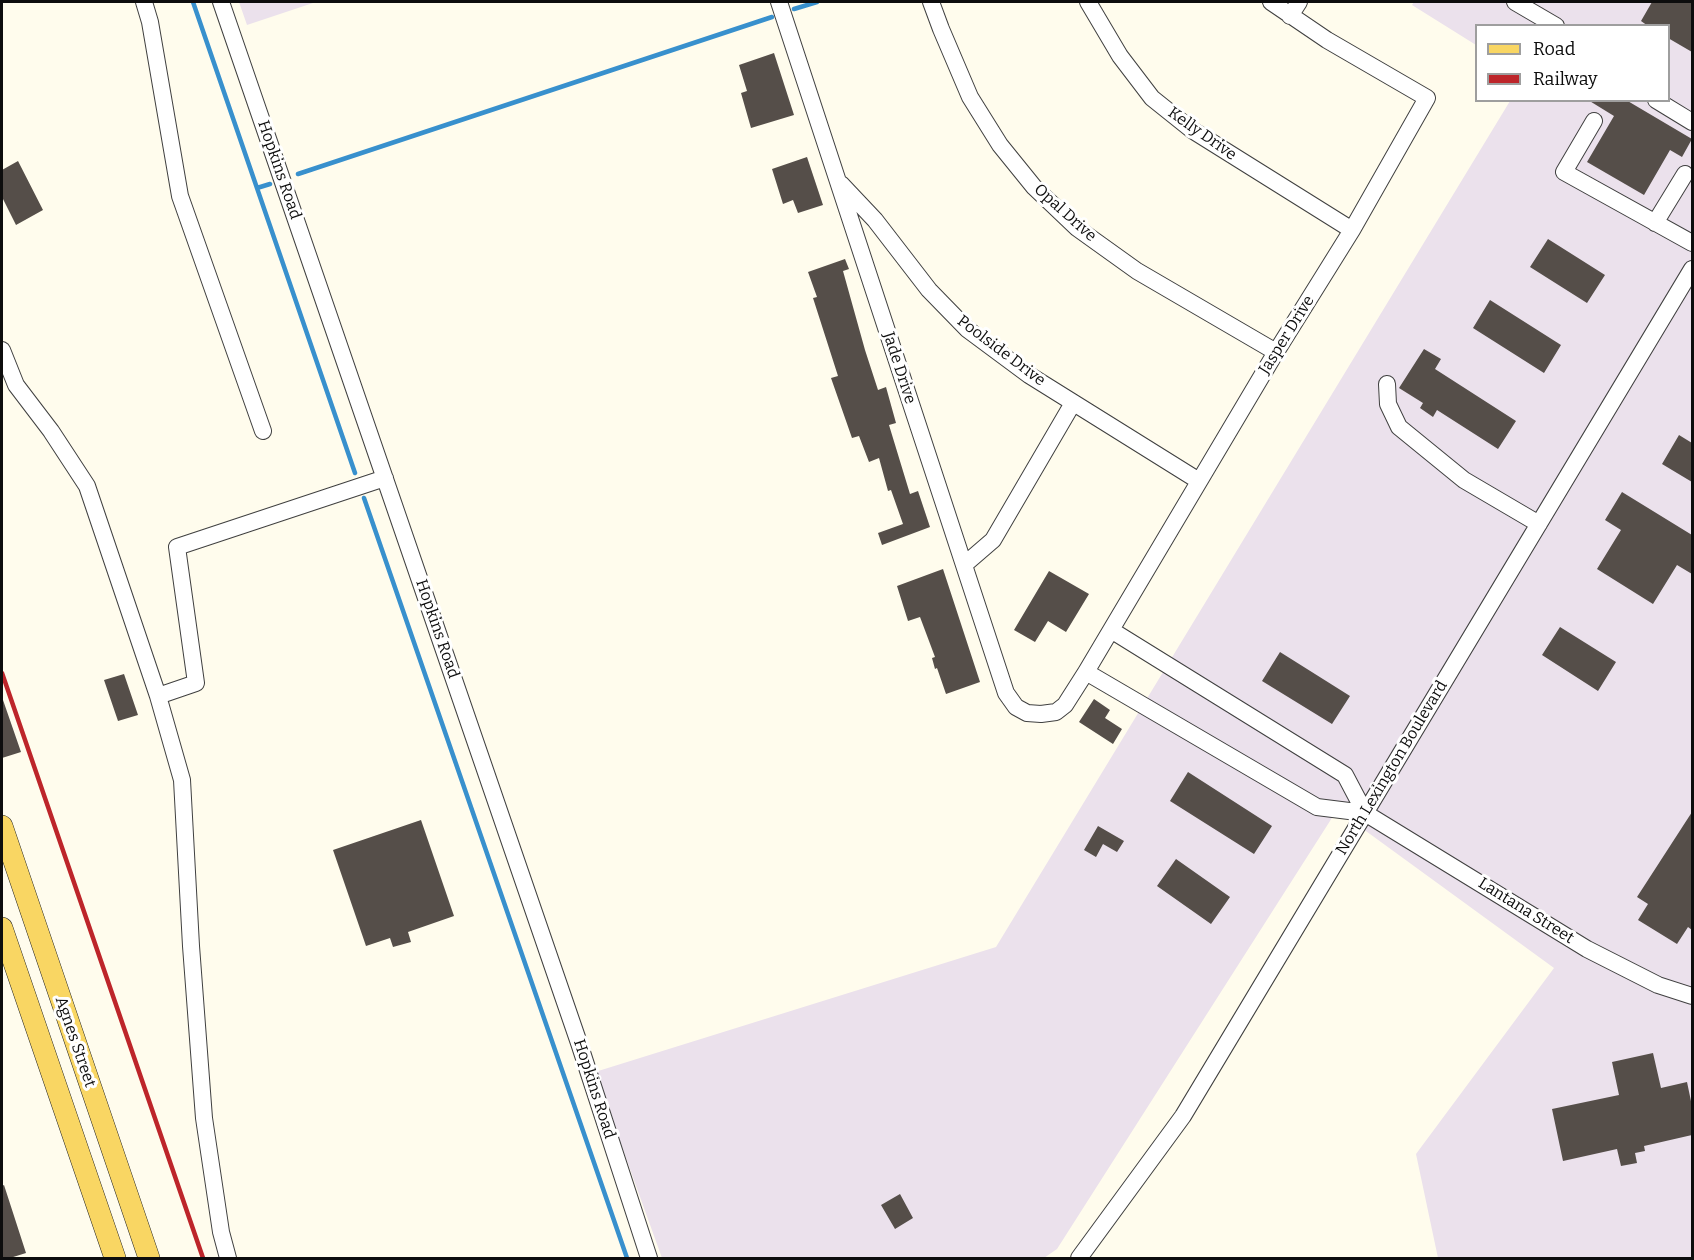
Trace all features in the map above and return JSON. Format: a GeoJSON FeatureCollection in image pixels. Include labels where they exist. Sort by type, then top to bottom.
{"type":"FeatureCollection","features":[{"type":"Feature","properties":{"kind":"main road","name":"Agnes Street"},"geometry":{"type":"LineString","coordinates":[[2,826],[149,1258]]}},
{"type":"Feature","properties":{"kind":"main road","name":"Agnes Street"},"geometry":{"type":"LineString","coordinates":[[2,928],[115,1258]]}},
{"type":"Feature","properties":{"kind":"street"},"geometry":{"type":"LineString","coordinates":[[144,2],[150,21],[180,196],[263,431]]}},
{"type":"Feature","properties":{"kind":"street","name":"Hopkins Road"},"geometry":{"type":"LineString","coordinates":[[221,2],[576,1031],[649,1258]]}},
{"type":"Feature","properties":{"kind":"street","name":"Jade Drive"},"geometry":{"type":"LineString","coordinates":[[779,2],[1006,693],[1016,707],[1027,713],[1041,714]]}},
{"type":"Feature","properties":{"kind":"street","name":"Opal Drive"},"geometry":{"type":"LineString","coordinates":[[932,2],[970,97],[1000,145],[1035,188],[1077,228],[1137,270],[1276,352]]}},
{"type":"Feature","properties":{"kind":"street","name":"Kelly Drive"},"geometry":{"type":"LineString","coordinates":[[1088,2],[1120,56],[1152,98],[1192,130],[1352,230]]}},
{"type":"Feature","properties":{"kind":"street","name":"Jasper Drive"},"geometry":{"type":"LineString","coordinates":[[1041,714],[1056,712],[1065,705],[1086,672],[1276,352],[1352,230],[1427,98],[1294,9],[1271,2]]}},
{"type":"Feature","properties":{"kind":"street"},"geometry":{"type":"LineString","coordinates":[[1515,2],[1553,24]]}},
{"type":"Feature","properties":{"kind":"street"},"geometry":{"type":"LineString","coordinates":[[1659,102],[1692,122]]}},
{"type":"Feature","properties":{"kind":"street"},"geometry":{"type":"LineString","coordinates":[[1594,121],[1564,172],[1692,243]]}},
{"type":"Feature","properties":{"kind":"street"},"geometry":{"type":"LineString","coordinates":[[1655,223],[1685,174]]}},
{"type":"Feature","properties":{"kind":"street","name":"Poolside Drive"},"geometry":{"type":"LineString","coordinates":[[838,181],[875,220],[929,290],[968,329],[1029,375],[1199,481]]}},
{"type":"Feature","properties":{"kind":"street","name":"North Lexington Boulevard"},"geometry":{"type":"LineString","coordinates":[[1079,1258],[1183,1116],[1692,268]]}},
{"type":"Feature","properties":{"kind":"street"},"geometry":{"type":"LineString","coordinates":[[2,350],[16,385],[51,431],[87,486],[158,696],[182,780],[191,946],[204,1118],[220,1232],[228,1258]]}},
{"type":"Feature","properties":{"kind":"street"},"geometry":{"type":"LineString","coordinates":[[1387,384],[1388,405],[1399,427],[1464,480],[1539,524]]}},
{"type":"Feature","properties":{"kind":"street"},"geometry":{"type":"LineString","coordinates":[[964,565],[993,540],[1073,403]]}},
{"type":"Feature","properties":{"kind":"street"},"geometry":{"type":"LineString","coordinates":[[158,696],[196,683],[177,548],[385,478]]}},
{"type":"Feature","properties":{"kind":"street"},"geometry":{"type":"LineString","coordinates":[[1111,630],[1345,775],[1365,813]]}},
{"type":"Feature","properties":{"kind":"street","name":"Lantana Street"},"geometry":{"type":"LineString","coordinates":[[1086,672],[1317,807],[1365,813],[1587,949],[1658,985],[1692,996]]}},
{"type":"Feature","properties":{"kind":"shaded area"},"geometry":{"type":"Polygon","coordinates":[[[239,2],[316,2],[247,25],[239,2]]]}},
{"type":"Feature","properties":{"kind":"shaded area"},"geometry":{"type":"Polygon","coordinates":[[[1414,2],[1692,2],[1692,1258],[1438,1258],[1416,1154],[1554,968],[1337,810],[1057,1249],[1044,1258],[662,1258],[595,1072],[996,947],[1509,102],[1670,102],[1670,24],[1475,24],[1475,44],[1412,5],[1414,2]]]}},
{"type":"Feature","properties":{"kind":"building"},"geometry":{"type":"Polygon","coordinates":[[[1652,2],[1692,2],[1692,52],[1670,39],[1670,24],[1645,24],[1641,21],[1652,2]]]}},
{"type":"Feature","properties":{"kind":"building"},"geometry":{"type":"Polygon","coordinates":[[[774,53],[794,115],[751,128],[741,93],[747,91],[739,65],[774,53]]]}},
{"type":"Feature","properties":{"kind":"building"},"geometry":{"type":"Polygon","coordinates":[[[1591,102],[1629,102],[1692,139],[1682,157],[1670,150],[1644,195],[1587,162],[1614,116],[1591,102]]]}},
{"type":"Feature","properties":{"kind":"building"},"geometry":{"type":"Polygon","coordinates":[[[807,157],[823,205],[798,213],[793,200],[783,204],[772,169],[807,157]]]}},
{"type":"Feature","properties":{"kind":"building"},"geometry":{"type":"Polygon","coordinates":[[[18,161],[43,210],[16,225],[2,197],[2,170],[18,161]]]}},
{"type":"Feature","properties":{"kind":"building"},"geometry":{"type":"Polygon","coordinates":[[[1548,239],[1605,275],[1587,303],[1530,267],[1548,239]]]}},
{"type":"Feature","properties":{"kind":"building"},"geometry":{"type":"Polygon","coordinates":[[[845,259],[849,269],[843,271],[865,350],[878,390],[886,387],[896,423],[889,425],[910,494],[918,491],[930,527],[882,545],[878,533],[903,524],[891,490],[888,491],[879,458],[869,462],[859,436],[852,438],[831,378],[838,376],[813,298],[817,297],[808,272],[845,259]]]}},
{"type":"Feature","properties":{"kind":"building"},"geometry":{"type":"Polygon","coordinates":[[[1490,300],[1561,345],[1544,373],[1473,328],[1490,300]]]}},
{"type":"Feature","properties":{"kind":"building"},"geometry":{"type":"Polygon","coordinates":[[[1424,349],[1441,359],[1435,369],[1516,421],[1498,449],[1437,410],[1433,417],[1420,408],[1423,403],[1399,388],[1424,349]]]}},
{"type":"Feature","properties":{"kind":"building"},"geometry":{"type":"Polygon","coordinates":[[[1679,435],[1692,443],[1692,482],[1662,464],[1679,435]]]}},
{"type":"Feature","properties":{"kind":"building"},"geometry":{"type":"Polygon","coordinates":[[[1622,492],[1692,535],[1692,574],[1677,565],[1653,604],[1597,569],[1621,530],[1605,520],[1622,492]]]}},
{"type":"Feature","properties":{"kind":"building"},"geometry":{"type":"Polygon","coordinates":[[[943,569],[980,682],[946,694],[937,668],[935,669],[932,658],[935,657],[920,617],[908,621],[897,586],[943,569]]]}},
{"type":"Feature","properties":{"kind":"building"},"geometry":{"type":"Polygon","coordinates":[[[1049,571],[1089,594],[1066,632],[1048,621],[1035,642],[1014,630],[1049,571]]]}},
{"type":"Feature","properties":{"kind":"building"},"geometry":{"type":"Polygon","coordinates":[[[1560,627],[1616,662],[1598,691],[1542,655],[1560,627]]]}},
{"type":"Feature","properties":{"kind":"building"},"geometry":{"type":"Polygon","coordinates":[[[1280,652],[1350,696],[1332,724],[1262,681],[1280,652]]]}},
{"type":"Feature","properties":{"kind":"building"},"geometry":{"type":"Polygon","coordinates":[[[124,674],[138,715],[118,721],[104,680],[124,674]]]}},
{"type":"Feature","properties":{"kind":"building"},"geometry":{"type":"Polygon","coordinates":[[[1094,699],[1110,710],[1105,718],[1122,729],[1113,744],[1079,722],[1094,699]]]}},
{"type":"Feature","properties":{"kind":"building"},"geometry":{"type":"Polygon","coordinates":[[[2,701],[21,752],[2,758],[2,701]]]}},
{"type":"Feature","properties":{"kind":"building"},"geometry":{"type":"Polygon","coordinates":[[[1188,772],[1272,826],[1254,854],[1170,801],[1188,772]]]}},
{"type":"Feature","properties":{"kind":"building"},"geometry":{"type":"Polygon","coordinates":[[[1692,812],[1692,930],[1688,927],[1677,944],[1638,920],[1648,904],[1637,897],[1692,812]]]}},
{"type":"Feature","properties":{"kind":"building"},"geometry":{"type":"Polygon","coordinates":[[[421,820],[454,916],[408,932],[411,942],[393,947],[390,938],[366,946],[333,850],[421,820]]]}},
{"type":"Feature","properties":{"kind":"building"},"geometry":{"type":"Polygon","coordinates":[[[1098,826],[1124,841],[1117,852],[1103,844],[1096,857],[1084,850],[1098,826]]]}},
{"type":"Feature","properties":{"kind":"building"},"geometry":{"type":"Polygon","coordinates":[[[1176,859],[1230,897],[1211,924],[1157,886],[1176,859]]]}},
{"type":"Feature","properties":{"kind":"building"},"geometry":{"type":"Polygon","coordinates":[[[1653,1053],[1661,1088],[1687,1082],[1692,1106],[1692,1135],[1644,1146],[1645,1151],[1635,1153],[1637,1163],[1621,1166],[1617,1149],[1563,1161],[1552,1109],[1619,1095],[1612,1062],[1653,1053]]]}},
{"type":"Feature","properties":{"kind":"building"},"geometry":{"type":"Polygon","coordinates":[[[4,1185],[26,1253],[10,1258],[2,1258],[2,1186],[4,1185]]]}},
{"type":"Feature","properties":{"kind":"building"},"geometry":{"type":"Polygon","coordinates":[[[900,1194],[913,1218],[895,1229],[881,1205],[900,1194]]]}},
{"type":"Feature","properties":{"kind":"waterway"},"geometry":{"type":"LineString","coordinates":[[193,2],[355,473]]}},
{"type":"Feature","properties":{"kind":"waterway"},"geometry":{"type":"LineString","coordinates":[[794,9],[817,2]]}},
{"type":"Feature","properties":{"kind":"waterway"},"geometry":{"type":"LineString","coordinates":[[298,174],[772,17]]}},
{"type":"Feature","properties":{"kind":"waterway"},"geometry":{"type":"LineString","coordinates":[[257,188],[270,184]]}},
{"type":"Feature","properties":{"kind":"waterway"},"geometry":{"type":"LineString","coordinates":[[364,498],[627,1258]]}},
{"type":"Feature","properties":{"kind":"railway"},"geometry":{"type":"LineString","coordinates":[[2,673],[203,1258]]}}]}
